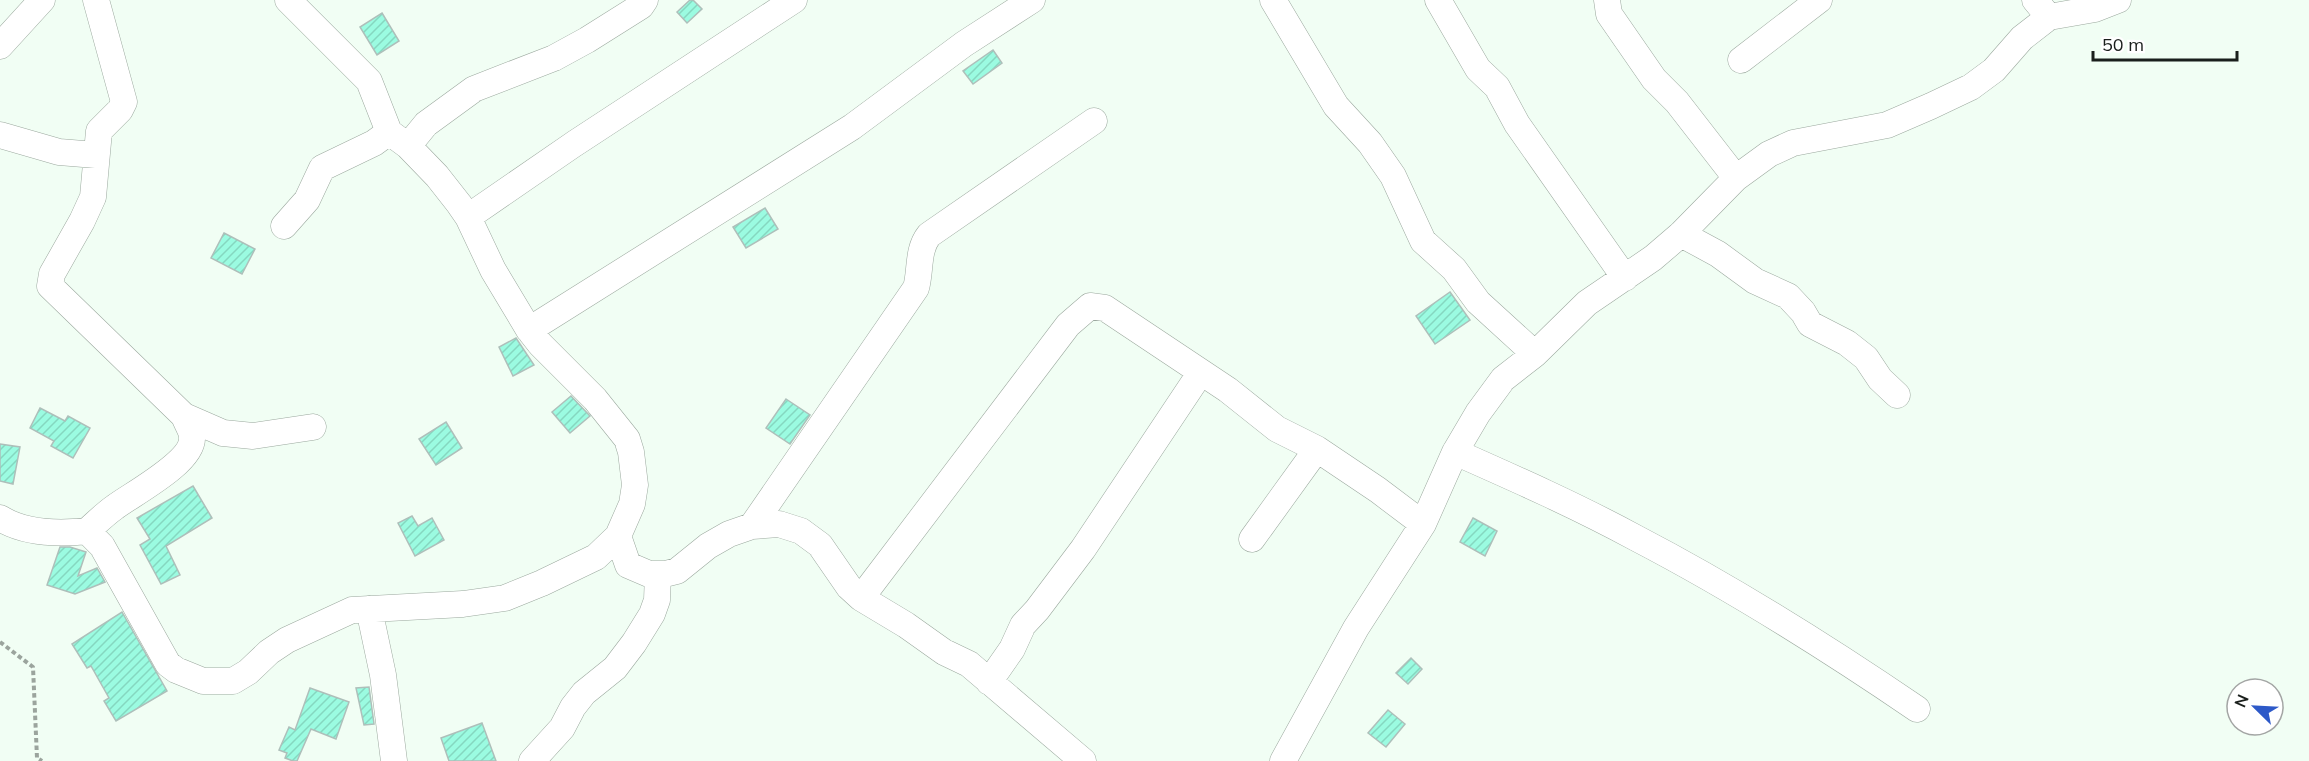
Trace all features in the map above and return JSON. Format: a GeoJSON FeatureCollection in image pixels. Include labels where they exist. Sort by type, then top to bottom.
{"type":"FeatureCollection","features":[{"type":"Feature","properties":{"kind":"street"},"geometry":{"type":"LineString","coordinates":[[0,46],[42,0]]}},
{"type":"Feature","properties":{"kind":"street"},"geometry":{"type":"LineString","coordinates":[[96,0],[124,102],[120,110],[99,131],[93,197],[52,274],[50,286],[184,416],[223,433],[253,436],[313,427]]}},
{"type":"Feature","properties":{"kind":"street"},"geometry":{"type":"LineString","coordinates":[[87,531],[102,546],[168,664],[176,670],[203,681],[233,681],[248,672],[269,652],[287,640],[352,610],[463,604],[505,598],[542,583],[596,557],[618,536],[629,511],[635,486],[632,452],[627,439],[595,399],[529,330],[494,270],[468,217],[437,176],[398,139],[369,81],[288,0]]}},
{"type":"Feature","properties":{"kind":"street"},"geometry":{"type":"LineString","coordinates":[[284,226],[307,200],[322,168],[374,143],[398,139],[426,124],[462,96],[490,82],[514,75],[554,58],[641,6],[645,0]]}},
{"type":"Feature","properties":{"kind":"street"},"geometry":{"type":"LineString","coordinates":[[468,217],[574,144],[794,0]]}},
{"type":"Feature","properties":{"kind":"street"},"geometry":{"type":"LineString","coordinates":[[529,330],[852,127],[964,44],[1032,0]]}},
{"type":"Feature","properties":{"kind":"street"},"geometry":{"type":"LineString","coordinates":[[1273,0],[1336,106],[1370,142],[1393,176],[1423,241],[1454,269],[1478,302],[1535,354]]}},
{"type":"Feature","properties":{"kind":"street"},"geometry":{"type":"LineString","coordinates":[[1438,0],[1478,69],[1497,87],[1517,124],[1625,278]]}},
{"type":"Feature","properties":{"kind":"street"},"geometry":{"type":"LineString","coordinates":[[1607,0],[1609,14],[1654,79],[1677,102],[1736,178]]}},
{"type":"Feature","properties":{"kind":"street"},"geometry":{"type":"LineString","coordinates":[[1741,60],[1819,0]]}},
{"type":"Feature","properties":{"kind":"street"},"geometry":{"type":"LineString","coordinates":[[1282,761],[1356,628],[1423,524],[1455,452],[1478,413],[1503,379],[1535,354],[1587,303],[1653,258],[1681,234],[1736,178],[1769,154],[1793,143],[1887,125],[1971,87],[1994,70],[2022,38],[2042,9],[2095,9],[2118,0]]}},
{"type":"Feature","properties":{"kind":"street"},"geometry":{"type":"LineString","coordinates":[[752,526],[916,288],[921,250],[929,235],[1094,121]]}},
{"type":"Feature","properties":{"kind":"street"},"geometry":{"type":"LineString","coordinates":[[0,135],[59,152],[96,154]]}},
{"type":"Feature","properties":{"kind":"street"},"geometry":{"type":"LineString","coordinates":[[1681,234],[1718,254],[1755,281],[1788,296],[1803,312],[1810,324],[1847,343],[1866,358],[1880,379],[1898,394]]}},
{"type":"Feature","properties":{"kind":"street"},"geometry":{"type":"LineString","coordinates":[[861,598],[1068,325],[1090,306],[1105,308],[1228,390],[1277,429],[1317,449],[1423,524]]}},
{"type":"Feature","properties":{"kind":"street"},"geometry":{"type":"LineString","coordinates":[[989,682],[1012,649],[1023,625],[1083,549],[1202,372]]}},
{"type":"Feature","properties":{"kind":"street"},"geometry":{"type":"LineString","coordinates":[[3,525],[42,531],[87,531],[114,507],[153,482],[182,458],[190,447],[192,437],[184,416]]}},
{"type":"Feature","properties":{"kind":"street"},"geometry":{"type":"LineString","coordinates":[[1252,540],[1317,449]]}},
{"type":"Feature","properties":{"kind":"street"},"geometry":{"type":"LineString","coordinates":[[1455,452],[1584,512],[1716,581],[1814,639],[1917,709]]}},
{"type":"Feature","properties":{"kind":"street"},"geometry":{"type":"LineString","coordinates":[[596,557],[628,565],[649,574],[658,574],[677,571],[708,546],[729,534],[752,526],[779,525],[801,531],[820,545],[849,587],[861,598],[906,625],[944,652],[969,664],[1083,761]]}},
{"type":"Feature","properties":{"kind":"street"},"geometry":{"type":"LineString","coordinates":[[618,536],[628,565]]}},
{"type":"Feature","properties":{"kind":"street"},"geometry":{"type":"LineString","coordinates":[[532,761],[562,728],[573,707],[584,693],[615,668],[634,643],[652,614],[657,600],[658,574]]}},
{"type":"Feature","properties":{"kind":"street"},"geometry":{"type":"LineString","coordinates":[[369,609],[383,675],[394,761]]}},
{"type":"Feature","properties":{"kind":"path"},"geometry":{"type":"LineString","coordinates":[[0,642],[33,667],[38,758],[42,761]]}},
{"type":"Feature","properties":{"kind":"building"},"geometry":{"type":"Polygon","coordinates":[[[690,0],[702,9],[687,23],[677,12],[690,0]]]}},
{"type":"Feature","properties":{"kind":"building"},"geometry":{"type":"Polygon","coordinates":[[[382,13],[399,41],[377,55],[360,27],[382,13]]]}},
{"type":"Feature","properties":{"kind":"building"},"geometry":{"type":"Polygon","coordinates":[[[993,50],[1002,63],[973,84],[963,71],[993,50]]]}},
{"type":"Feature","properties":{"kind":"building"},"geometry":{"type":"Polygon","coordinates":[[[765,208],[778,229],[746,248],[733,227],[765,208]]]}},
{"type":"Feature","properties":{"kind":"building"},"geometry":{"type":"Polygon","coordinates":[[[224,233],[255,249],[242,274],[211,258],[224,233]]]}},
{"type":"Feature","properties":{"kind":"building"},"geometry":{"type":"Polygon","coordinates":[[[1450,292],[1470,320],[1435,344],[1416,316],[1450,292]]]}},
{"type":"Feature","properties":{"kind":"building"},"geometry":{"type":"Polygon","coordinates":[[[516,338],[534,365],[513,376],[499,347],[516,338]]]}},
{"type":"Feature","properties":{"kind":"building"},"geometry":{"type":"Polygon","coordinates":[[[571,396],[590,416],[570,433],[552,412],[571,396]]]}},
{"type":"Feature","properties":{"kind":"building"},"geometry":{"type":"Polygon","coordinates":[[[786,399],[810,415],[790,444],[766,428],[786,399]]]}},
{"type":"Feature","properties":{"kind":"building"},"geometry":{"type":"Polygon","coordinates":[[[40,408],[65,421],[68,416],[90,428],[73,458],[51,446],[54,441],[30,428],[40,408]]]}},
{"type":"Feature","properties":{"kind":"building"},"geometry":{"type":"Polygon","coordinates":[[[446,422],[462,448],[436,465],[419,439],[446,422]]]}},
{"type":"Feature","properties":{"kind":"building"},"geometry":{"type":"Polygon","coordinates":[[[0,444],[20,447],[13,484],[0,481],[0,444]]]}},
{"type":"Feature","properties":{"kind":"building"},"geometry":{"type":"Polygon","coordinates":[[[193,486],[212,518],[166,546],[180,575],[161,584],[140,545],[150,539],[137,518],[193,486]]]}},
{"type":"Feature","properties":{"kind":"building"},"geometry":{"type":"Polygon","coordinates":[[[412,516],[418,526],[432,518],[444,540],[415,556],[398,523],[412,516]]]}},
{"type":"Feature","properties":{"kind":"building"},"geometry":{"type":"Polygon","coordinates":[[[1473,518],[1497,531],[1485,556],[1460,542],[1473,518]]]}},
{"type":"Feature","properties":{"kind":"building"},"geometry":{"type":"Polygon","coordinates":[[[60,547],[70,547],[86,552],[78,576],[97,568],[105,582],[75,594],[47,585],[60,547]]]}},
{"type":"Feature","properties":{"kind":"building"},"geometry":{"type":"Polygon","coordinates":[[[122,612],[167,691],[116,721],[104,701],[109,698],[91,666],[87,668],[72,644],[122,612]]]}},
{"type":"Feature","properties":{"kind":"building"},"geometry":{"type":"Polygon","coordinates":[[[1411,658],[1422,669],[1408,684],[1396,673],[1411,658]]]}},
{"type":"Feature","properties":{"kind":"building"},"geometry":{"type":"Polygon","coordinates":[[[369,687],[374,724],[364,725],[356,688],[369,687]]]}},
{"type":"Feature","properties":{"kind":"building"},"geometry":{"type":"Polygon","coordinates":[[[310,688],[349,702],[336,739],[311,729],[297,761],[293,761],[285,758],[287,753],[279,750],[289,727],[295,730],[310,688]]]}},
{"type":"Feature","properties":{"kind":"building"},"geometry":{"type":"Polygon","coordinates":[[[1388,710],[1405,724],[1386,747],[1368,733],[1388,710]]]}},
{"type":"Feature","properties":{"kind":"building"},"geometry":{"type":"Polygon","coordinates":[[[482,723],[496,761],[449,761],[441,738],[482,723]]]}}]}
